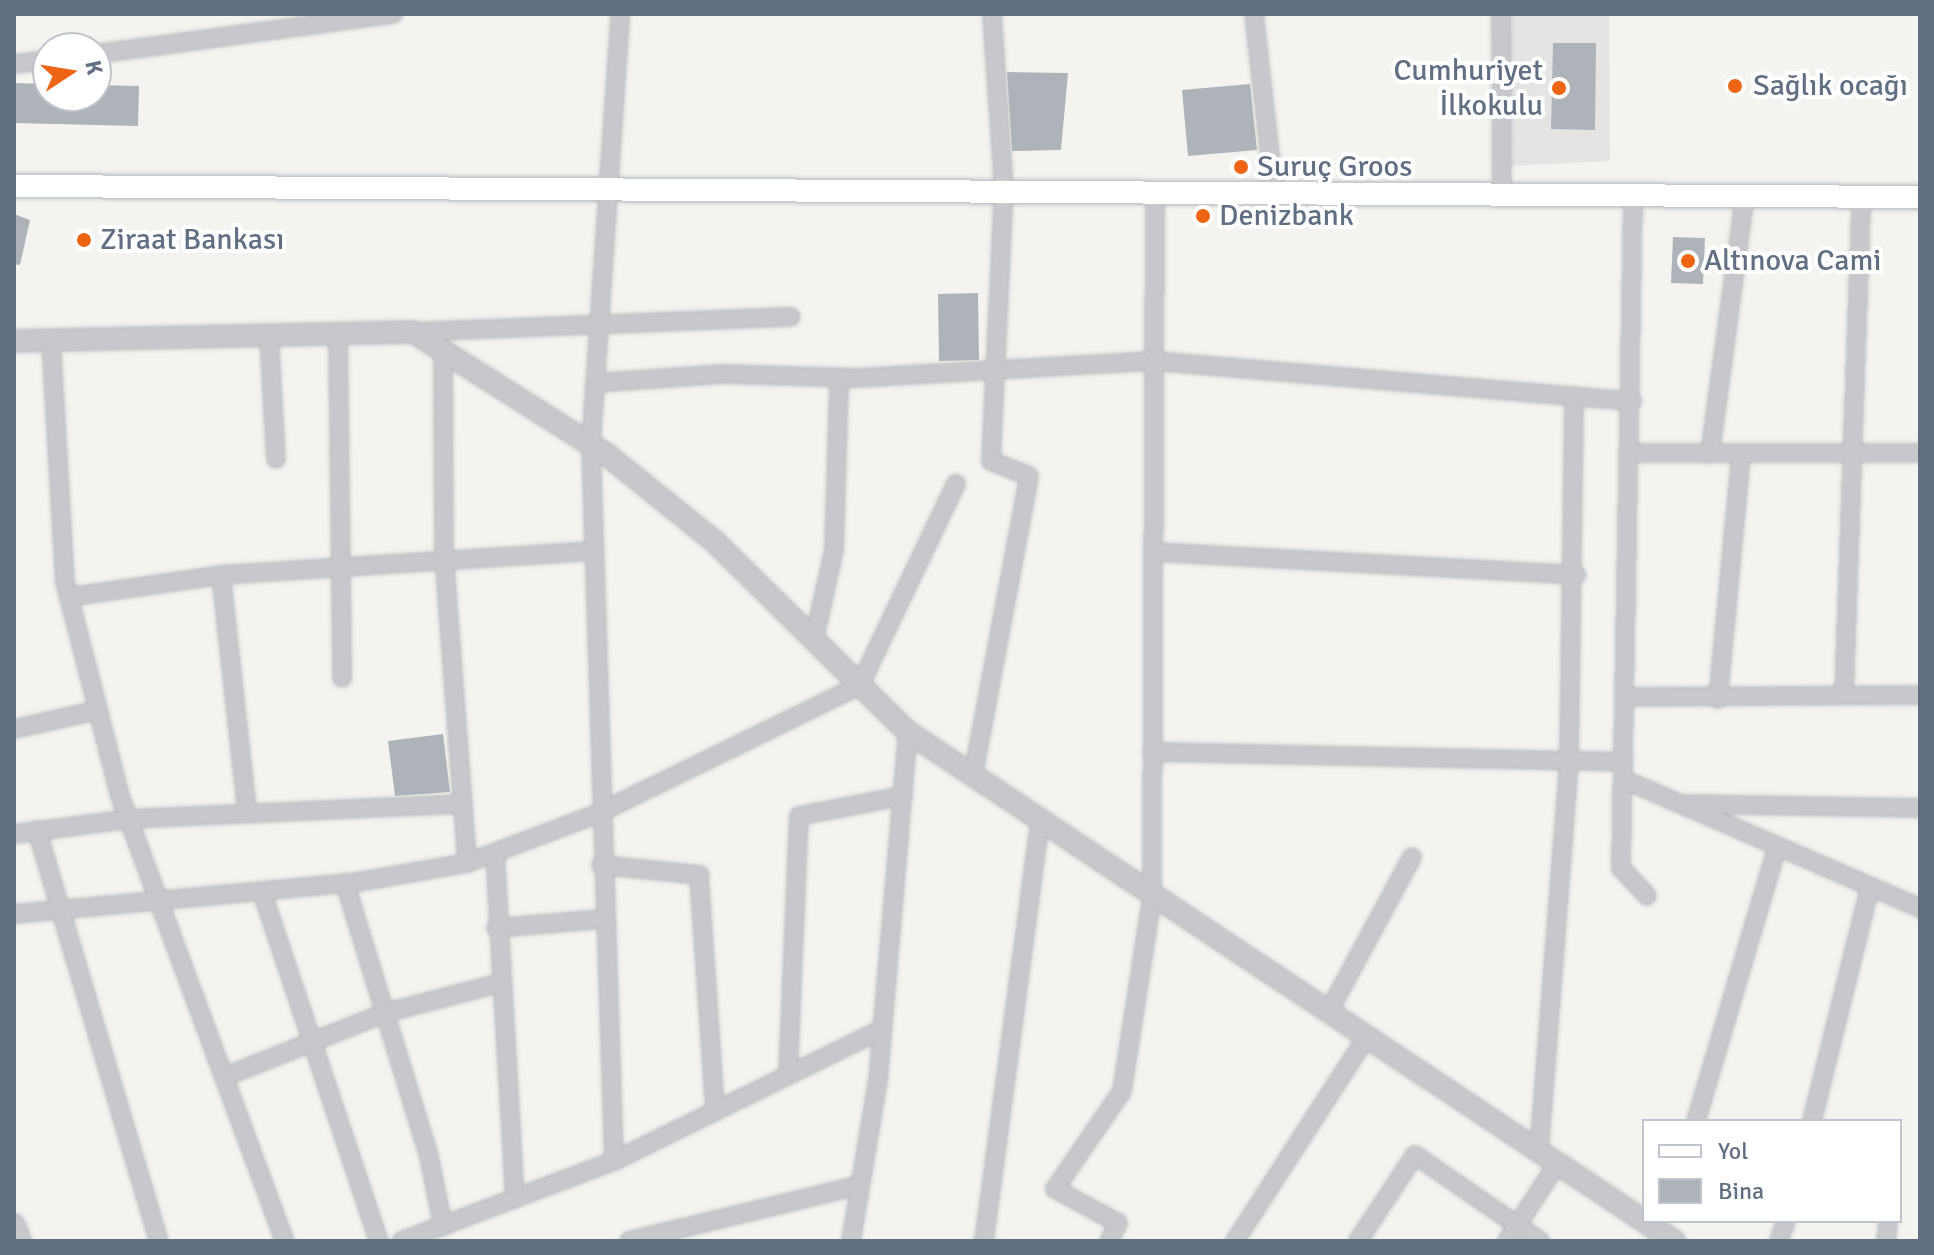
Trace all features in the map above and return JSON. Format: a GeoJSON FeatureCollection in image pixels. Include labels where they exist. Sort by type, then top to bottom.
{"type":"FeatureCollection","features":[{"type":"Feature","properties":{"kind":"main road"},"geometry":{"type":"LineString","coordinates":[[14,186],[1274,193],[1502,189],[1633,196],[1920,197]]}},
{"type":"Feature","properties":{"kind":"street"},"geometry":{"type":"LineString","coordinates":[[112,52],[393,14]]}},
{"type":"Feature","properties":{"kind":"street"},"geometry":{"type":"LineString","coordinates":[[614,1161],[599,813],[591,444],[620,14]]}},
{"type":"Feature","properties":{"kind":"street"},"geometry":{"type":"LineString","coordinates":[[973,776],[1029,476],[991,461],[1004,190],[992,14]]}},
{"type":"Feature","properties":{"kind":"street"},"geometry":{"type":"LineString","coordinates":[[1254,14],[1274,193]]}},
{"type":"Feature","properties":{"kind":"street"},"geometry":{"type":"LineString","coordinates":[[1501,14],[1502,189]]}},
{"type":"Feature","properties":{"kind":"street"},"geometry":{"type":"LineString","coordinates":[[1109,1241],[1118,1223],[1055,1189],[1122,1091],[1152,897],[1155,192]]}},
{"type":"Feature","properties":{"kind":"street"},"geometry":{"type":"LineString","coordinates":[[1633,196],[1632,401],[1621,868],[1647,896]]}},
{"type":"Feature","properties":{"kind":"street"},"geometry":{"type":"LineString","coordinates":[[1710,454],[1745,196]]}},
{"type":"Feature","properties":{"kind":"street"},"geometry":{"type":"LineString","coordinates":[[1844,695],[1848,455],[1861,197]]}},
{"type":"Feature","properties":{"kind":"street"},"geometry":{"type":"LineString","coordinates":[[14,341],[413,332],[599,320],[791,317]]}},
{"type":"Feature","properties":{"kind":"street"},"geometry":{"type":"LineString","coordinates":[[413,332],[591,444],[714,541],[908,732],[1152,897],[1642,1217]]}},
{"type":"Feature","properties":{"kind":"street"},"geometry":{"type":"LineString","coordinates":[[338,334],[342,678]]}},
{"type":"Feature","properties":{"kind":"street"},"geometry":{"type":"LineString","coordinates":[[269,335],[276,459]]}},
{"type":"Feature","properties":{"kind":"street"},"geometry":{"type":"LineString","coordinates":[[51,340],[69,597],[98,710],[129,819],[285,1241]]}},
{"type":"Feature","properties":{"kind":"street"},"geometry":{"type":"LineString","coordinates":[[443,351],[445,566],[467,863]]}},
{"type":"Feature","properties":{"kind":"street"},"geometry":{"type":"LineString","coordinates":[[595,383],[723,374],[839,378],[995,372],[1153,361],[1632,401]]}},
{"type":"Feature","properties":{"kind":"street"},"geometry":{"type":"LineString","coordinates":[[814,640],[834,550],[839,378]]}},
{"type":"Feature","properties":{"kind":"street"},"geometry":{"type":"LineString","coordinates":[[1539,1152],[1569,761],[1576,575],[1574,396]]}},
{"type":"Feature","properties":{"kind":"street"},"geometry":{"type":"LineString","coordinates":[[1631,453],[1741,457],[1920,453]]}},
{"type":"Feature","properties":{"kind":"street"},"geometry":{"type":"LineString","coordinates":[[1718,699],[1741,457]]}},
{"type":"Feature","properties":{"kind":"street"},"geometry":{"type":"LineString","coordinates":[[14,914],[160,903],[345,883],[467,863],[599,813],[860,685],[956,484]]}},
{"type":"Feature","properties":{"kind":"street"},"geometry":{"type":"LineString","coordinates":[[69,597],[221,575],[445,566],[593,551]]}},
{"type":"Feature","properties":{"kind":"street"},"geometry":{"type":"LineString","coordinates":[[1153,552],[1576,575]]}},
{"type":"Feature","properties":{"kind":"street"},"geometry":{"type":"LineString","coordinates":[[221,575],[247,812]]}},
{"type":"Feature","properties":{"kind":"street"},"geometry":{"type":"LineString","coordinates":[[1625,697],[1718,699],[1920,695]]}},
{"type":"Feature","properties":{"kind":"street"},"geometry":{"type":"LineString","coordinates":[[14,729],[98,710]]}},
{"type":"Feature","properties":{"kind":"street"},"geometry":{"type":"LineString","coordinates":[[851,1241],[882,1029],[908,732]]}},
{"type":"Feature","properties":{"kind":"street"},"geometry":{"type":"LineString","coordinates":[[1152,752],[1569,761],[1624,770],[1676,804],[1920,908]]}},
{"type":"Feature","properties":{"kind":"street"},"geometry":{"type":"LineString","coordinates":[[788,1075],[799,816],[903,796]]}},
{"type":"Feature","properties":{"kind":"street"},"geometry":{"type":"LineString","coordinates":[[14,834],[129,819],[463,804]]}},
{"type":"Feature","properties":{"kind":"street"},"geometry":{"type":"LineString","coordinates":[[1676,804],[1920,808]]}},
{"type":"Feature","properties":{"kind":"street"},"geometry":{"type":"LineString","coordinates":[[984,1241],[1040,822]]}},
{"type":"Feature","properties":{"kind":"street"},"geometry":{"type":"LineString","coordinates":[[37,830],[56,909],[159,1241]]}},
{"type":"Feature","properties":{"kind":"street"},"geometry":{"type":"LineString","coordinates":[[1697,1119],[1777,847]]}},
{"type":"Feature","properties":{"kind":"street"},"geometry":{"type":"LineString","coordinates":[[495,853],[496,928],[515,1198]]}},
{"type":"Feature","properties":{"kind":"street"},"geometry":{"type":"LineString","coordinates":[[1328,1013],[1412,857]]}},
{"type":"Feature","properties":{"kind":"street"},"geometry":{"type":"LineString","coordinates":[[601,865],[699,875],[715,1111]]}},
{"type":"Feature","properties":{"kind":"street"},"geometry":{"type":"LineString","coordinates":[[345,883],[385,1013],[443,1226]]}},
{"type":"Feature","properties":{"kind":"street"},"geometry":{"type":"LineString","coordinates":[[1812,1119],[1870,887]]}},
{"type":"Feature","properties":{"kind":"street"},"geometry":{"type":"LineString","coordinates":[[262,892],[379,1241]]}},
{"type":"Feature","properties":{"kind":"street"},"geometry":{"type":"LineString","coordinates":[[496,928],[603,919]]}},
{"type":"Feature","properties":{"kind":"street"},"geometry":{"type":"LineString","coordinates":[[224,1077],[312,1038],[385,1013],[500,983]]}},
{"type":"Feature","properties":{"kind":"street"},"geometry":{"type":"LineString","coordinates":[[402,1241],[614,1161],[882,1029]]}},
{"type":"Feature","properties":{"kind":"street"},"geometry":{"type":"LineString","coordinates":[[1235,1241],[1366,1038]]}},
{"type":"Feature","properties":{"kind":"street"},"geometry":{"type":"LineString","coordinates":[[1358,1241],[1415,1155],[1540,1241]]}},
{"type":"Feature","properties":{"kind":"street"},"geometry":{"type":"LineString","coordinates":[[1507,1241],[1557,1164]]}},
{"type":"Feature","properties":{"kind":"street"},"geometry":{"type":"LineString","coordinates":[[629,1241],[860,1185]]}},
{"type":"Feature","properties":{"kind":"street"},"geometry":{"type":"LineString","coordinates":[[14,1225],[20,1241]]}},
{"type":"Feature","properties":{"kind":"shaded area","name":"Cumhuriyet İlkokulu"},"geometry":{"type":"Polygon","coordinates":[[[1508,14],[1609,14],[1610,161],[1511,166],[1508,14]]]}},
{"type":"Feature","properties":{"kind":"building"},"geometry":{"type":"Polygon","coordinates":[[[1553,43],[1596,43],[1595,130],[1551,129],[1553,43]]]}},
{"type":"Feature","properties":{"kind":"building"},"geometry":{"type":"Polygon","coordinates":[[[1007,72],[1068,73],[1061,150],[1012,151],[1007,72]]]}},
{"type":"Feature","properties":{"kind":"building"},"geometry":{"type":"Polygon","coordinates":[[[14,83],[32,84],[32,112],[112,112],[112,85],[139,86],[138,126],[14,123],[14,83]]]}},
{"type":"Feature","properties":{"kind":"building"},"geometry":{"type":"Polygon","coordinates":[[[1250,84],[1257,150],[1188,156],[1182,90],[1250,84]]]}},
{"type":"Feature","properties":{"kind":"building"},"geometry":{"type":"Polygon","coordinates":[[[14,214],[30,220],[20,265],[14,264],[14,214]]]}},
{"type":"Feature","properties":{"kind":"building","name":"Altınova Cami"},"geometry":{"type":"Polygon","coordinates":[[[1673,237],[1705,238],[1703,284],[1671,283],[1673,237]]]}},
{"type":"Feature","properties":{"kind":"building"},"geometry":{"type":"Polygon","coordinates":[[[978,293],[979,360],[939,361],[938,294],[978,293]]]}},
{"type":"Feature","properties":{"kind":"building"},"geometry":{"type":"Polygon","coordinates":[[[443,734],[450,792],[395,796],[388,741],[443,734]]]}},
{"type":"Feature","properties":{"kind":"place","name":"Sağlık ocağı"},"geometry":{"type":"Point","coordinates":[1735,86]}},
{"type":"Feature","properties":{"kind":"place","name":"Cumhuriyet İlkokulu"},"geometry":{"type":"Point","coordinates":[1559,88]}},
{"type":"Feature","properties":{"kind":"place","name":"Suruç Groos"},"geometry":{"type":"Point","coordinates":[1241,167]}},
{"type":"Feature","properties":{"kind":"place","name":"Denizbank"},"geometry":{"type":"Point","coordinates":[1203,216]}},
{"type":"Feature","properties":{"kind":"place","name":"Ziraat Bankası"},"geometry":{"type":"Point","coordinates":[84,240]}},
{"type":"Feature","properties":{"kind":"place","name":"Altınova Cami"},"geometry":{"type":"Point","coordinates":[1688,261]}}]}
